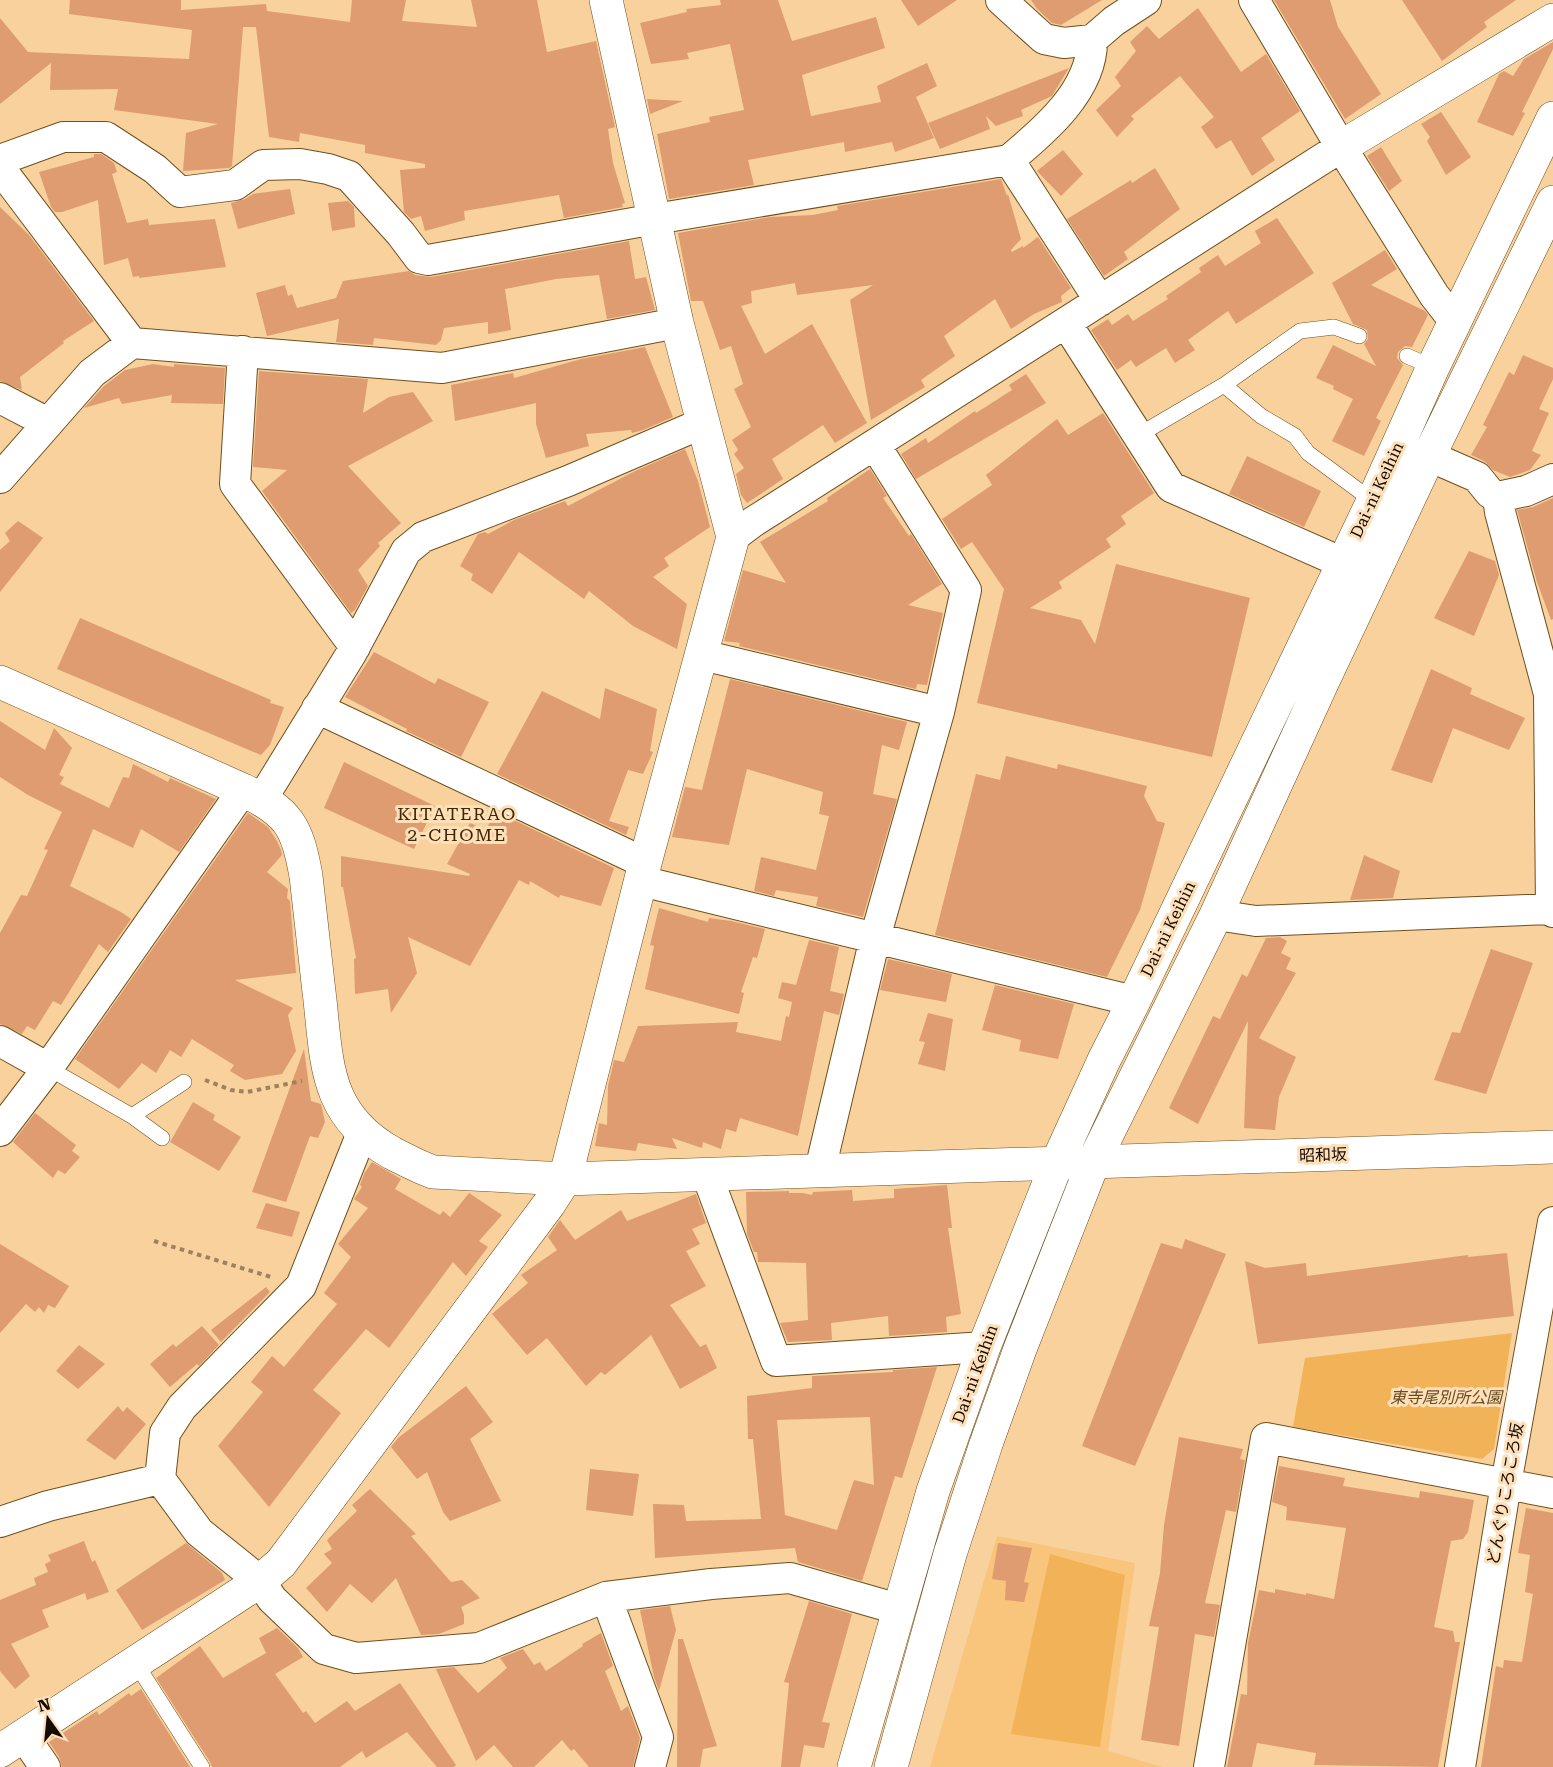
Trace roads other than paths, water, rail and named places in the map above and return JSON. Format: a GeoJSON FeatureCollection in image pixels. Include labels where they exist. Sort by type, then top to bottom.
{"type":"FeatureCollection","features":[{"type":"Feature","properties":{"kind":"main road"},"geometry":{"type":"LineString","coordinates":[[12,1743],[260,1581],[281,1563],[549,1204],[565,1179],[643,872],[734,537],[677,323],[606,0]]}},
{"type":"Feature","properties":{"kind":"main road"},"geometry":{"type":"LineString","coordinates":[[1341,147],[1553,20]]}},
{"type":"Feature","properties":{"kind":"main road","name":"Dai-ni Keihin"},"geometry":{"type":"LineString","coordinates":[[854,1767],[933,1491],[984,1347],[1057,1164],[1104,1060],[1373,501],[1420,361],[1455,322],[1553,118]]}},
{"type":"Feature","properties":{"kind":"main road","name":"Dai-ni Keihin"},"geometry":{"type":"LineString","coordinates":[[891,1767],[950,1554],[983,1455],[1020,1349],[1093,1163],[1216,915],[1429,456],[1553,202]]}},
{"type":"Feature","properties":{"kind":"main road","name":"昭和坂"},"geometry":{"type":"LineString","coordinates":[[0,682],[252,794],[281,812],[299,842],[306,876],[330,1075],[341,1105],[362,1133],[377,1144],[411,1163],[434,1172],[565,1179],[1553,1147]]}},
{"type":"Feature","properties":{"kind":"street"},"geometry":{"type":"LineString","coordinates":[[1001,0],[1044,39],[1064,43],[1092,40],[1114,21],[1146,0]]}},
{"type":"Feature","properties":{"kind":"street"},"geometry":{"type":"LineString","coordinates":[[1254,0],[1341,147],[1434,295],[1455,322]]}},
{"type":"Feature","properties":{"kind":"street"},"geometry":{"type":"LineString","coordinates":[[0,160],[63,136],[106,136],[155,169],[180,192],[234,185],[263,165],[300,164],[328,169],[350,176],[419,258],[428,260],[655,219],[1009,160],[1062,112],[1087,70],[1092,53],[1092,40]]}},
{"type":"Feature","properties":{"kind":"street"},"geometry":{"type":"LineString","coordinates":[[734,537],[753,522],[1341,147]]}},
{"type":"Feature","properties":{"kind":"street"},"geometry":{"type":"LineString","coordinates":[[1009,160],[1100,301]]}},
{"type":"Feature","properties":{"kind":"street"},"geometry":{"type":"LineString","coordinates":[[0,168],[132,343]]}},
{"type":"Feature","properties":{"kind":"street"},"geometry":{"type":"LineString","coordinates":[[0,478],[92,373],[132,343],[442,368],[677,323]]}},
{"type":"Feature","properties":{"kind":"street"},"geometry":{"type":"LineString","coordinates":[[1066,323],[1171,487],[1343,563]]}},
{"type":"Feature","properties":{"kind":"street"},"geometry":{"type":"LineString","coordinates":[[243,351],[235,484],[355,646]]}},
{"type":"Feature","properties":{"kind":"street"},"geometry":{"type":"LineString","coordinates":[[0,398],[48,423]]}},
{"type":"Feature","properties":{"kind":"street"},"geometry":{"type":"LineString","coordinates":[[0,1131],[316,708],[355,646],[406,551],[423,537],[568,481],[703,423]]}},
{"type":"Feature","properties":{"kind":"street"},"geometry":{"type":"LineString","coordinates":[[820,1170],[875,938],[939,712],[966,590],[874,445]]}},
{"type":"Feature","properties":{"kind":"street"},"geometry":{"type":"LineString","coordinates":[[1429,456],[1477,477],[1490,493],[1498,497],[1526,491],[1553,479]]}},
{"type":"Feature","properties":{"kind":"street"},"geometry":{"type":"LineString","coordinates":[[1216,915],[1256,921],[1552,910],[1550,694],[1500,512],[1498,497]]}},
{"type":"Feature","properties":{"kind":"street"},"geometry":{"type":"LineString","coordinates":[[702,656],[939,712]]}},
{"type":"Feature","properties":{"kind":"street"},"geometry":{"type":"LineString","coordinates":[[316,708],[643,872],[875,938],[1134,1001]]}},
{"type":"Feature","properties":{"kind":"street"},"geometry":{"type":"LineString","coordinates":[[0,1041],[48,1068]]}},
{"type":"Feature","properties":{"kind":"street"},"geometry":{"type":"LineString","coordinates":[[362,1133],[301,1286],[182,1407],[165,1433],[160,1479],[199,1532],[260,1581],[272,1599],[324,1649],[356,1658],[479,1648],[606,1598],[711,1584],[790,1578],[898,1609]]}},
{"type":"Feature","properties":{"kind":"street"},"geometry":{"type":"LineString","coordinates":[[707,1175],[776,1361],[984,1347]]}},
{"type":"Feature","properties":{"kind":"street","name":"どんぐりころころ坂"},"geometry":{"type":"LineString","coordinates":[[1460,1767],[1506,1484],[1553,1222]]}},
{"type":"Feature","properties":{"kind":"street"},"geometry":{"type":"LineString","coordinates":[[1209,1767],[1266,1438],[1553,1493]]}},
{"type":"Feature","properties":{"kind":"street"},"geometry":{"type":"LineString","coordinates":[[0,1522],[48,1506],[160,1479]]}},
{"type":"Feature","properties":{"kind":"street"},"geometry":{"type":"LineString","coordinates":[[606,1598],[658,1737],[650,1767]]}},
{"type":"Feature","properties":{"kind":"street"},"geometry":{"type":"LineString","coordinates":[[12,1743],[45,1767]]}},
{"type":"Feature","properties":{"kind":"lane"},"geometry":{"type":"LineString","coordinates":[[1137,435],[1224,385],[1300,331],[1334,327],[1359,336]]}},
{"type":"Feature","properties":{"kind":"lane"},"geometry":{"type":"LineString","coordinates":[[1224,385],[1261,416],[1295,436],[1308,453],[1373,501]]}},
{"type":"Feature","properties":{"kind":"lane"},"geometry":{"type":"LineString","coordinates":[[48,1068],[132,1116],[162,1138]]}},
{"type":"Feature","properties":{"kind":"lane"},"geometry":{"type":"LineString","coordinates":[[132,1116],[184,1082]]}},
{"type":"Feature","properties":{"kind":"lane"},"geometry":{"type":"LineString","coordinates":[[135,1662],[202,1767]]}},
{"type":"Feature","properties":{"kind":"district","name":"KITATERAO 2-CHOME"},"geometry":{"type":"Point","coordinates":[457,823]}},
{"type":"Feature","properties":{"kind":"park label","name":"東寺尾別所公園"},"geometry":{"type":"Point","coordinates":[1446,1397]}}]}
